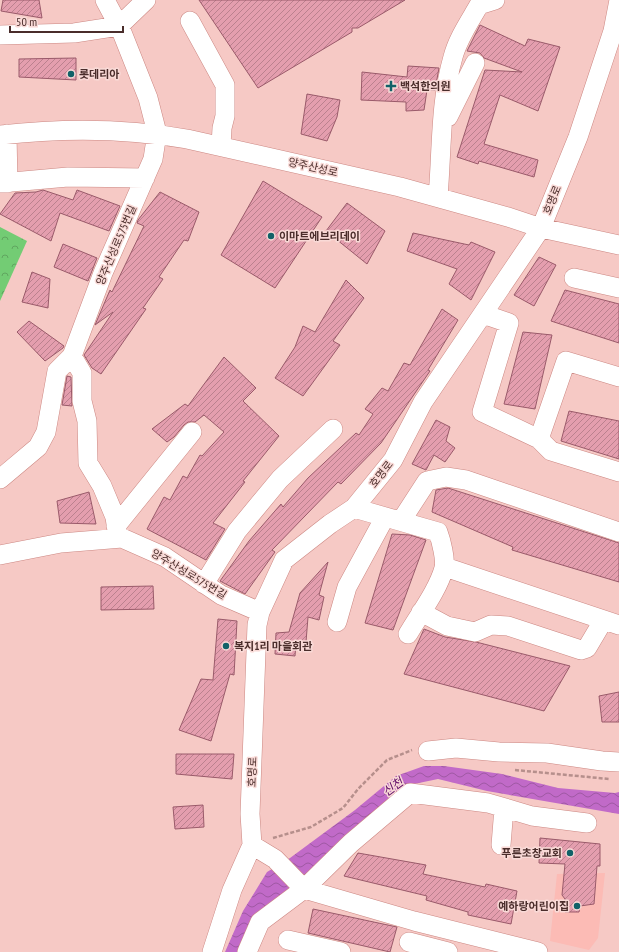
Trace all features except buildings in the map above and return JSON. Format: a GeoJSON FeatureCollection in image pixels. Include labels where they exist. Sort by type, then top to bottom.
{"type":"FeatureCollection","features":[{"type":"Feature","properties":{"kind":"street"},"geometry":{"type":"LineString","coordinates":[[105,0],[119,26],[148,98],[157,134]]}},
{"type":"Feature","properties":{"kind":"street"},"geometry":{"type":"LineString","coordinates":[[0,35],[74,33],[119,26],[146,0]]}},
{"type":"Feature","properties":{"kind":"street"},"geometry":{"type":"LineString","coordinates":[[438,197],[442,116],[453,56],[479,5],[495,0]]}},
{"type":"Feature","properties":{"kind":"street","name":"호명로"},"geometry":{"type":"LineString","coordinates":[[212,952],[232,890],[252,845],[250,814],[257,624],[260,612],[284,560],[330,524],[354,508],[393,460],[423,402],[541,228],[615,40],[619,0]]}},
{"type":"Feature","properties":{"kind":"street"},"geometry":{"type":"LineString","coordinates":[[190,21],[225,85],[225,116],[222,128],[221,146]]}},
{"type":"Feature","properties":{"kind":"street"},"geometry":{"type":"LineString","coordinates":[[442,129],[475,63]]}},
{"type":"Feature","properties":{"kind":"street","name":"양주산성로"},"geometry":{"type":"LineString","coordinates":[[4,134],[99,130],[157,134],[221,146],[438,197],[541,228],[619,245]]}},
{"type":"Feature","properties":{"kind":"street"},"geometry":{"type":"LineString","coordinates":[[4,134],[4,183],[68,177],[145,178]]}},
{"type":"Feature","properties":{"kind":"street","name":"양주산성로575번길"},"geometry":{"type":"LineString","coordinates":[[0,479],[38,447],[46,432],[58,371],[72,356],[103,273],[153,159],[157,134]]}},
{"type":"Feature","properties":{"kind":"street"},"geometry":{"type":"LineString","coordinates":[[574,278],[619,288]]}},
{"type":"Feature","properties":{"kind":"street"},"geometry":{"type":"LineString","coordinates":[[483,314],[509,323],[482,412],[539,439],[551,451],[619,472]]}},
{"type":"Feature","properties":{"kind":"street"},"geometry":{"type":"LineString","coordinates":[[72,356],[82,374],[82,401],[87,421],[88,463],[102,486],[115,517],[117,532]]}},
{"type":"Feature","properties":{"kind":"street"},"geometry":{"type":"LineString","coordinates":[[539,439],[566,361],[619,377]]}},
{"type":"Feature","properties":{"kind":"street"},"geometry":{"type":"LineString","coordinates":[[204,584],[237,532],[280,479],[333,429]]}},
{"type":"Feature","properties":{"kind":"street"},"geometry":{"type":"LineString","coordinates":[[117,532],[192,432]]}},
{"type":"Feature","properties":{"kind":"street"},"geometry":{"type":"LineString","coordinates":[[337,622],[347,587],[393,519],[427,481],[446,477],[466,480],[619,532]]}},
{"type":"Feature","properties":{"kind":"street"},"geometry":{"type":"LineString","coordinates":[[354,508],[438,532],[442,544],[445,567],[408,634]]}},
{"type":"Feature","properties":{"kind":"street","name":"양주산성로575번길"},"geometry":{"type":"LineString","coordinates":[[0,555],[117,532],[122,538],[165,557],[221,595],[260,612]]}},
{"type":"Feature","properties":{"kind":"street"},"geometry":{"type":"LineString","coordinates":[[421,612],[447,626],[475,632],[491,625],[508,626],[581,650],[587,648],[611,623],[445,567]]}},
{"type":"Feature","properties":{"kind":"street"},"geometry":{"type":"LineString","coordinates":[[428,751],[456,748],[499,752],[547,753],[619,762]]}},
{"type":"Feature","properties":{"kind":"street"},"geometry":{"type":"LineString","coordinates":[[247,952],[260,922],[303,888],[351,843],[410,793],[488,803],[532,816],[587,823]]}},
{"type":"Feature","properties":{"kind":"street"},"geometry":{"type":"LineString","coordinates":[[501,845],[504,808]]}},
{"type":"Feature","properties":{"kind":"street"},"geometry":{"type":"LineString","coordinates":[[252,845],[275,859],[303,888],[414,921],[538,952]]}},
{"type":"Feature","properties":{"kind":"street"},"geometry":{"type":"LineString","coordinates":[[414,921],[408,947],[448,952]]}},
{"type":"Feature","properties":{"kind":"street"},"geometry":{"type":"LineString","coordinates":[[288,940],[341,952]]}},
{"type":"Feature","properties":{"kind":"path"},"geometry":{"type":"LineString","coordinates":[[252,845],[311,827],[343,808],[358,789],[387,760],[414,749],[428,751]]}},
{"type":"Feature","properties":{"kind":"shaded area","name":"예하랑어린이집"},"geometry":{"type":"Polygon","coordinates":[[[605,873],[598,938],[589,950],[550,941],[557,874],[605,873]]]}},
{"type":"Feature","properties":{"kind":"green space"},"geometry":{"type":"Polygon","coordinates":[[[0,227],[27,241],[0,301],[0,227]]]}},
{"type":"Feature","properties":{"kind":"water","name":"신천"},"geometry":{"type":"Polygon","coordinates":[[[424,766],[444,766],[502,774],[558,788],[615,793],[619,792],[619,814],[487,791],[438,779],[414,784],[358,825],[243,952],[225,952],[243,911],[267,872],[290,858],[355,810],[396,776],[424,766]]]}},
{"type":"Feature","properties":{"kind":"place","name":"롯데리아"},"geometry":{"type":"Point","coordinates":[71,74]}},
{"type":"Feature","properties":{"kind":"place","name":"백석한의원"},"geometry":{"type":"Point","coordinates":[391,86]}},
{"type":"Feature","properties":{"kind":"place","name":"이마트에브리데이"},"geometry":{"type":"Point","coordinates":[271,236]}},
{"type":"Feature","properties":{"kind":"place","name":"복지1리 마을회관"},"geometry":{"type":"Point","coordinates":[226,646]}},
{"type":"Feature","properties":{"kind":"place","name":"푸른초창교회"},"geometry":{"type":"Point","coordinates":[570,853]}},
{"type":"Feature","properties":{"kind":"place","name":"예하랑어린이집"},"geometry":{"type":"Point","coordinates":[577,906]}}]}
